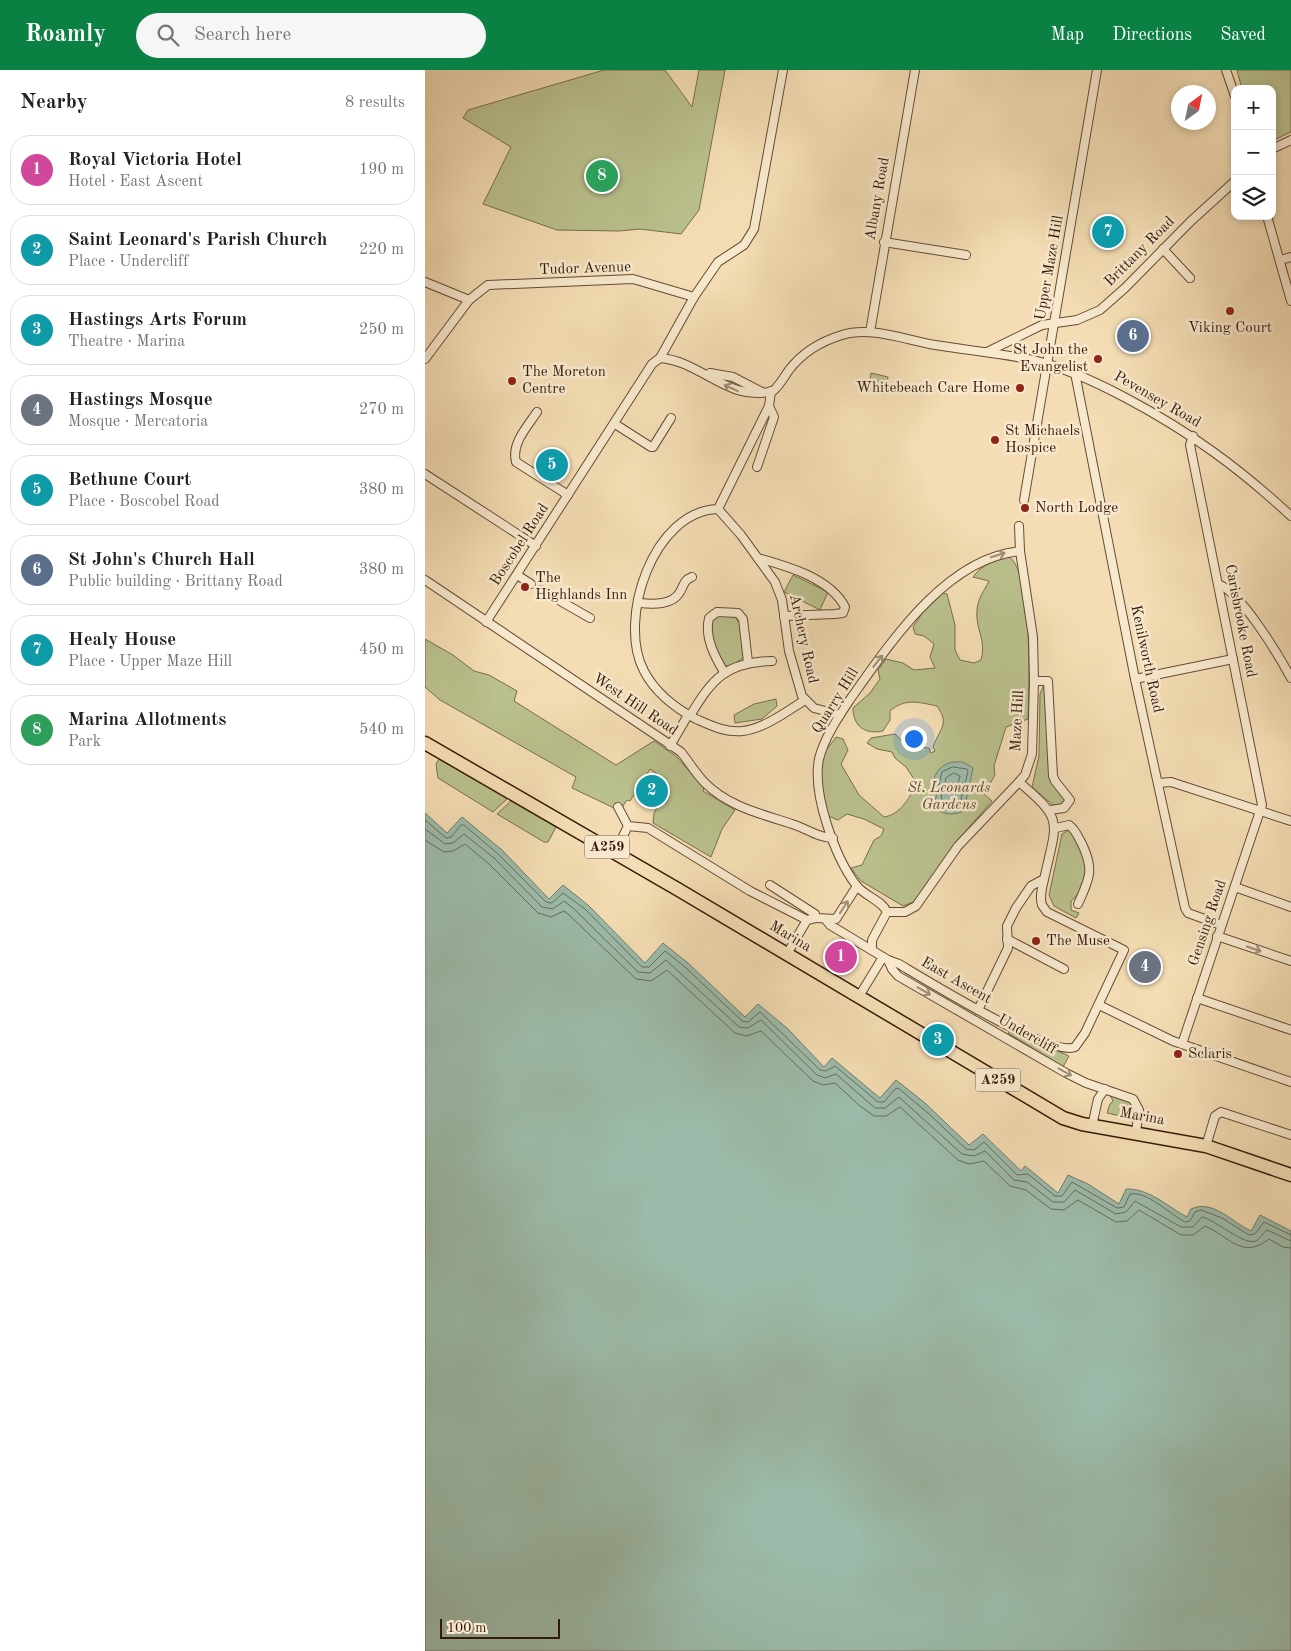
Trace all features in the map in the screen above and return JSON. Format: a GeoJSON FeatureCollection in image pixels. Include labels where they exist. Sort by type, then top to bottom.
{"type":"FeatureCollection","features":[{"type":"Feature","properties":{"kind":"highway","name":"Marina"},"geometry":{"type":"LineString","coordinates":[[425,743],[615,852],[1052,1112],[1073,1122],[1206,1146]]}},
{"type":"Feature","properties":{"kind":"highway","name":"A259"},"geometry":{"type":"LineString","coordinates":[[1206,1146],[1291,1175]]}},
{"type":"Feature","properties":{"kind":"street","name":"Boscobel Road"},"geometry":{"type":"LineString","coordinates":[[487,622],[652,364],[660,358],[694,297],[718,262],[744,245],[754,229],[783,70]]}},
{"type":"Feature","properties":{"kind":"street","name":"Albany Road"},"geometry":{"type":"LineString","coordinates":[[870,332],[915,70]]}},
{"type":"Feature","properties":{"kind":"street","name":"Upper Maze Hill"},"geometry":{"type":"LineString","coordinates":[[1025,500],[1097,70]]}},
{"type":"Feature","properties":{"kind":"street"},"geometry":{"type":"LineString","coordinates":[[1225,70],[1231,86]]}},
{"type":"Feature","properties":{"kind":"street"},"geometry":{"type":"LineString","coordinates":[[1276,147],[1291,140]]}},
{"type":"Feature","properties":{"kind":"street","name":"Brittany Road"},"geometry":{"type":"LineString","coordinates":[[1055,323],[1077,320],[1100,310],[1231,185]]}},
{"type":"Feature","properties":{"kind":"street"},"geometry":{"type":"LineString","coordinates":[[1268,220],[1291,300]]}},
{"type":"Feature","properties":{"kind":"street"},"geometry":{"type":"LineString","coordinates":[[884,242],[966,255]]}},
{"type":"Feature","properties":{"kind":"street"},"geometry":{"type":"LineString","coordinates":[[1163,249],[1190,278]]}},
{"type":"Feature","properties":{"kind":"street"},"geometry":{"type":"LineString","coordinates":[[1279,260],[1291,257]]}},
{"type":"Feature","properties":{"kind":"street","name":"Tudor Avenue"},"geometry":{"type":"LineString","coordinates":[[469,300],[488,285],[503,283],[533,284],[633,279],[694,297]]}},
{"type":"Feature","properties":{"kind":"street"},"geometry":{"type":"LineString","coordinates":[[425,282],[469,300],[425,358]]}},
{"type":"Feature","properties":{"kind":"street"},"geometry":{"type":"LineString","coordinates":[[986,353],[1043,325],[1055,323]]}},
{"type":"Feature","properties":{"kind":"street","name":"Pevensey Road"},"geometry":{"type":"LineString","coordinates":[[767,392],[793,364],[815,347],[844,334],[870,332],[1030,359],[1075,373],[1156,414],[1193,436],[1242,472],[1291,516]]}},
{"type":"Feature","properties":{"kind":"street"},"geometry":{"type":"LineString","coordinates":[[660,358],[703,372],[733,377],[767,392]]}},
{"type":"Feature","properties":{"kind":"street"},"geometry":{"type":"LineString","coordinates":[[703,372],[735,391],[767,392]]}},
{"type":"Feature","properties":{"kind":"street","name":"Kenilworth Road"},"geometry":{"type":"LineString","coordinates":[[1075,373],[1135,679],[1185,908],[1188,913],[1221,925]]}},
{"type":"Feature","properties":{"kind":"street"},"geometry":{"type":"LineString","coordinates":[[757,467],[774,416],[769,406],[767,392]]}},
{"type":"Feature","properties":{"kind":"street"},"geometry":{"type":"LineString","coordinates":[[718,509],[769,406]]}},
{"type":"Feature","properties":{"kind":"street"},"geometry":{"type":"LineString","coordinates":[[537,412],[516,445],[514,454],[516,462],[568,495]]}},
{"type":"Feature","properties":{"kind":"street"},"geometry":{"type":"LineString","coordinates":[[615,424],[651,447],[671,418]]}},
{"type":"Feature","properties":{"kind":"street","name":"Carisbrooke Road"},"geometry":{"type":"LineString","coordinates":[[1193,436],[1189,445],[1219,584],[1262,811]]}},
{"type":"Feature","properties":{"kind":"street"},"geometry":{"type":"LineString","coordinates":[[425,474],[535,546]]}},
{"type":"Feature","properties":{"kind":"street","name":"Archery Road"},"geometry":{"type":"LineString","coordinates":[[805,700],[765,724],[745,731],[727,731],[689,715],[662,696],[643,670],[636,644],[638,603],[644,574],[649,563],[671,532],[705,509],[718,509],[775,582],[782,600],[791,660],[805,700],[814,708],[840,715]]}},
{"type":"Feature","properties":{"kind":"street","name":"Maze Hill"},"geometry":{"type":"LineString","coordinates":[[887,912],[905,912],[916,906],[959,846],[1025,775],[1032,754],[1034,681],[1031,616],[1020,551],[1019,526]]}},
{"type":"Feature","properties":{"kind":"street","name":"Quarry Hill"},"geometry":{"type":"LineString","coordinates":[[887,912],[884,907],[857,886],[844,867],[823,806],[818,772],[819,758],[840,715],[872,669],[927,601],[963,572],[985,559],[1020,551]]}},
{"type":"Feature","properties":{"kind":"street"},"geometry":{"type":"LineString","coordinates":[[758,558],[799,572],[819,582],[836,594],[845,607],[843,613],[785,616]]}},
{"type":"Feature","properties":{"kind":"street"},"geometry":{"type":"LineString","coordinates":[[517,575],[531,584]]}},
{"type":"Feature","properties":{"kind":"street"},"geometry":{"type":"LineString","coordinates":[[638,603],[660,604],[667,601],[680,593],[685,581],[692,577]]}},
{"type":"Feature","properties":{"kind":"street","name":"West Hill Road"},"geometry":{"type":"LineString","coordinates":[[425,580],[681,752],[705,784],[747,810],[793,824],[825,838],[833,838]]}},
{"type":"Feature","properties":{"kind":"street"},"geometry":{"type":"LineString","coordinates":[[1219,584],[1225,586],[1236,596],[1254,620],[1291,678]]}},
{"type":"Feature","properties":{"kind":"street"},"geometry":{"type":"LineString","coordinates":[[541,590],[589,618]]}},
{"type":"Feature","properties":{"kind":"street"},"geometry":{"type":"LineString","coordinates":[[724,672],[709,635],[709,618],[717,612],[738,613],[743,619],[748,662]]}},
{"type":"Feature","properties":{"kind":"street"},"geometry":{"type":"LineString","coordinates":[[1135,679],[1233,659]]}},
{"type":"Feature","properties":{"kind":"street"},"geometry":{"type":"LineString","coordinates":[[670,746],[708,687],[724,672],[748,662],[772,661]]}},
{"type":"Feature","properties":{"kind":"street"},"geometry":{"type":"LineString","coordinates":[[1034,681],[1048,680],[1053,776],[1055,782],[1070,800],[1064,808],[1050,810]]}},
{"type":"Feature","properties":{"kind":"street"},"geometry":{"type":"LineString","coordinates":[[1019,782],[1050,810],[1056,828],[1041,901],[1047,912],[1122,948],[1124,953],[1099,1005],[1182,1044],[1291,1082]]}},
{"type":"Feature","properties":{"kind":"street"},"geometry":{"type":"LineString","coordinates":[[1158,783],[1171,782],[1291,821]]}},
{"type":"Feature","properties":{"kind":"street"},"geometry":{"type":"LineString","coordinates":[[618,807],[628,826]]}},
{"type":"Feature","properties":{"kind":"street","name":"Gensing Road"},"geometry":{"type":"LineString","coordinates":[[1182,1044],[1217,936],[1262,811]]}},
{"type":"Feature","properties":{"kind":"street"},"geometry":{"type":"LineString","coordinates":[[1056,828],[1069,825],[1075,828],[1089,859],[1090,878],[1078,904]]}},
{"type":"Feature","properties":{"kind":"street"},"geometry":{"type":"LineString","coordinates":[[615,852],[628,826]]}},
{"type":"Feature","properties":{"kind":"street"},"geometry":{"type":"LineString","coordinates":[[628,826],[648,828],[750,891],[807,920],[816,918],[836,919],[857,886]]}},
{"type":"Feature","properties":{"kind":"street"},"geometry":{"type":"LineString","coordinates":[[978,1010],[1008,948],[1007,926],[1020,900],[1031,886],[1044,880]]}},
{"type":"Feature","properties":{"kind":"street"},"geometry":{"type":"LineString","coordinates":[[770,885],[815,914],[816,918]]}},
{"type":"Feature","properties":{"kind":"street"},"geometry":{"type":"LineString","coordinates":[[1235,887],[1291,907]]}},
{"type":"Feature","properties":{"kind":"street"},"geometry":{"type":"LineString","coordinates":[[871,950],[872,940],[887,912]]}},
{"type":"Feature","properties":{"kind":"street"},"geometry":{"type":"LineString","coordinates":[[787,954],[807,920]]}},
{"type":"Feature","properties":{"kind":"street","name":"East Ascent"},"geometry":{"type":"LineString","coordinates":[[826,920],[830,925],[885,959],[899,964],[978,1010],[1033,1037],[1066,1049],[1072,1049],[1078,1044],[1099,1005]]}},
{"type":"Feature","properties":{"kind":"street"},"geometry":{"type":"LineString","coordinates":[[1217,936],[1291,961]]}},
{"type":"Feature","properties":{"kind":"street"},"geometry":{"type":"LineString","coordinates":[[1007,939],[1064,969]]}},
{"type":"Feature","properties":{"kind":"street"},"geometry":{"type":"LineString","coordinates":[[858,998],[885,959]]}},
{"type":"Feature","properties":{"kind":"street","name":"Undercliff"},"geometry":{"type":"LineString","coordinates":[[885,959],[898,976],[1065,1073],[1129,1097],[1138,1104],[1139,1118],[1136,1132]]}},
{"type":"Feature","properties":{"kind":"street"},"geometry":{"type":"LineString","coordinates":[[1197,998],[1291,1030]]}},
{"type":"Feature","properties":{"kind":"street"},"geometry":{"type":"LineString","coordinates":[[1092,1126],[1098,1100],[1105,1089]]}},
{"type":"Feature","properties":{"kind":"street"},"geometry":{"type":"LineString","coordinates":[[1206,1146],[1215,1116],[1221,1112],[1291,1135]]}},
{"type":"Feature","properties":{"kind":"green space"},"geometry":{"type":"Polygon","coordinates":[[[604,70],[665,70],[692,107],[699,70],[725,70],[699,210],[681,234],[640,229],[619,231],[557,230],[483,204],[511,147],[463,118],[468,110],[604,70]]]}},
{"type":"Feature","properties":{"kind":"green space"},"geometry":{"type":"Polygon","coordinates":[[[1237,70],[1291,70],[1291,132],[1276,139],[1276,85],[1241,85],[1237,70]]]}},
{"type":"Feature","properties":{"kind":"green space"},"geometry":{"type":"Polygon","coordinates":[[[871,373],[888,377],[885,394],[868,391],[871,373]]]}},
{"type":"Feature","properties":{"kind":"green space","name":"St. Leonards Gardens"},"geometry":{"type":"Polygon","coordinates":[[[1009,557],[1017,567],[1026,607],[1029,659],[1028,719],[1006,727],[994,766],[995,775],[984,794],[992,801],[963,834],[921,895],[913,902],[903,906],[861,881],[851,868],[862,865],[874,840],[881,836],[884,829],[864,819],[847,814],[838,820],[828,816],[820,777],[824,753],[836,737],[843,739],[848,750],[841,764],[859,795],[884,817],[895,813],[905,804],[916,782],[906,767],[895,758],[892,752],[877,749],[867,743],[871,738],[895,734],[912,751],[919,747],[929,748],[931,753],[935,751],[933,747],[943,726],[941,712],[937,706],[918,702],[901,704],[890,711],[890,720],[883,731],[871,732],[861,728],[855,720],[853,708],[870,693],[880,679],[878,670],[886,659],[903,663],[914,670],[935,668],[930,657],[934,644],[924,636],[915,634],[913,627],[923,612],[943,593],[947,594],[955,625],[955,650],[960,660],[974,663],[981,660],[983,646],[977,610],[980,598],[989,581],[973,577],[984,566],[1009,557]]]}},
{"type":"Feature","properties":{"kind":"green space"},"geometry":{"type":"Polygon","coordinates":[[[793,575],[828,592],[820,610],[784,592],[793,575]]]}},
{"type":"Feature","properties":{"kind":"green space"},"geometry":{"type":"Polygon","coordinates":[[[716,615],[734,615],[740,624],[745,656],[732,666],[724,666],[714,646],[710,623],[716,615]]]}},
{"type":"Feature","properties":{"kind":"green space"},"geometry":{"type":"Polygon","coordinates":[[[425,639],[453,655],[474,671],[489,675],[517,691],[514,701],[616,765],[654,741],[677,757],[704,788],[703,791],[735,810],[722,829],[711,857],[653,823],[654,813],[660,803],[666,803],[669,798],[668,786],[664,783],[666,780],[650,769],[630,801],[627,800],[623,806],[614,808],[572,788],[576,777],[440,700],[425,687],[425,639]]]}},
{"type":"Feature","properties":{"kind":"green space"},"geometry":{"type":"Polygon","coordinates":[[[1044,685],[1046,686],[1051,778],[1067,797],[1065,806],[1055,807],[1032,787],[1039,756],[1040,694],[1044,685]]]}},
{"type":"Feature","properties":{"kind":"green space"},"geometry":{"type":"Polygon","coordinates":[[[776,699],[777,706],[762,719],[735,723],[734,715],[754,704],[776,699]]]}},
{"type":"Feature","properties":{"kind":"green space"},"geometry":{"type":"Polygon","coordinates":[[[439,759],[507,799],[493,812],[438,778],[436,764],[439,759]]]}},
{"type":"Feature","properties":{"kind":"green space"},"geometry":{"type":"Polygon","coordinates":[[[511,801],[556,827],[548,842],[544,842],[497,814],[511,801]]]}},
{"type":"Feature","properties":{"kind":"green space"},"geometry":{"type":"Polygon","coordinates":[[[1068,830],[1073,833],[1086,869],[1084,885],[1071,901],[1071,910],[1079,913],[1076,918],[1054,906],[1049,895],[1062,834],[1068,830]]]}},
{"type":"Feature","properties":{"kind":"green space"},"geometry":{"type":"Polygon","coordinates":[[[1010,1030],[1069,1056],[1063,1067],[1008,1033],[1010,1030]]]}},
{"type":"Feature","properties":{"kind":"green space"},"geometry":{"type":"Polygon","coordinates":[[[1110,1095],[1131,1103],[1135,1111],[1134,1119],[1107,1113],[1113,1101],[1110,1095]]]}},
{"type":"Feature","properties":{"kind":"water"},"geometry":{"type":"Polygon","coordinates":[[[953,762],[963,762],[973,768],[964,811],[949,814],[941,812],[930,802],[933,782],[937,772],[941,767],[953,762]]]}},
{"type":"Feature","properties":{"kind":"water"},"geometry":{"type":"Polygon","coordinates":[[[425,813],[447,833],[462,817],[502,850],[549,899],[563,885],[588,905],[645,963],[663,943],[688,963],[745,1017],[758,1004],[787,1028],[824,1067],[832,1058],[880,1098],[896,1080],[925,1103],[969,1145],[983,1134],[1021,1171],[1025,1166],[1058,1193],[1068,1175],[1088,1184],[1119,1204],[1126,1189],[1134,1190],[1158,1199],[1187,1217],[1191,1209],[1207,1207],[1215,1209],[1251,1231],[1260,1215],[1291,1231],[1291,1651],[425,1651],[425,813]]]}},
{"type":"Feature","properties":{"kind":"place","name":"Marina Allotments"},"geometry":{"type":"Point","coordinates":[602,176]}},
{"type":"Feature","properties":{"kind":"place","name":"Healy House"},"geometry":{"type":"Point","coordinates":[1108,232]}},
{"type":"Feature","properties":{"kind":"place","name":"Viking Court"},"geometry":{"type":"Point","coordinates":[1230,311]}},
{"type":"Feature","properties":{"kind":"place","name":"St John's Church Hall"},"geometry":{"type":"Point","coordinates":[1133,336]}},
{"type":"Feature","properties":{"kind":"place","name":"St John the Evangelist"},"geometry":{"type":"Point","coordinates":[1098,359]}},
{"type":"Feature","properties":{"kind":"place","name":"The Moreton Centre"},"geometry":{"type":"Point","coordinates":[512,381]}},
{"type":"Feature","properties":{"kind":"place","name":"Whitebeach Care Home"},"geometry":{"type":"Point","coordinates":[1020,388]}},
{"type":"Feature","properties":{"kind":"place","name":"St Michaels Hospice"},"geometry":{"type":"Point","coordinates":[995,440]}},
{"type":"Feature","properties":{"kind":"place","name":"Bethune Court"},"geometry":{"type":"Point","coordinates":[552,465]}},
{"type":"Feature","properties":{"kind":"place","name":"North Lodge"},"geometry":{"type":"Point","coordinates":[1025,508]}},
{"type":"Feature","properties":{"kind":"place","name":"The Highlands Inn"},"geometry":{"type":"Point","coordinates":[525,587]}},
{"type":"Feature","properties":{"kind":"place","name":"Saint Leonard's Parish Church"},"geometry":{"type":"Point","coordinates":[652,791]}},
{"type":"Feature","properties":{"kind":"place","name":"The Muse"},"geometry":{"type":"Point","coordinates":[1036,941]}},
{"type":"Feature","properties":{"kind":"place","name":"Royal Victoria Hotel"},"geometry":{"type":"Point","coordinates":[841,957]}},
{"type":"Feature","properties":{"kind":"place","name":"Hastings Mosque"},"geometry":{"type":"Point","coordinates":[1145,967]}},
{"type":"Feature","properties":{"kind":"place","name":"Hastings Arts Forum"},"geometry":{"type":"Point","coordinates":[938,1040]}},
{"type":"Feature","properties":{"kind":"place","name":"Sclaris"},"geometry":{"type":"Point","coordinates":[1178,1054]}}]}
